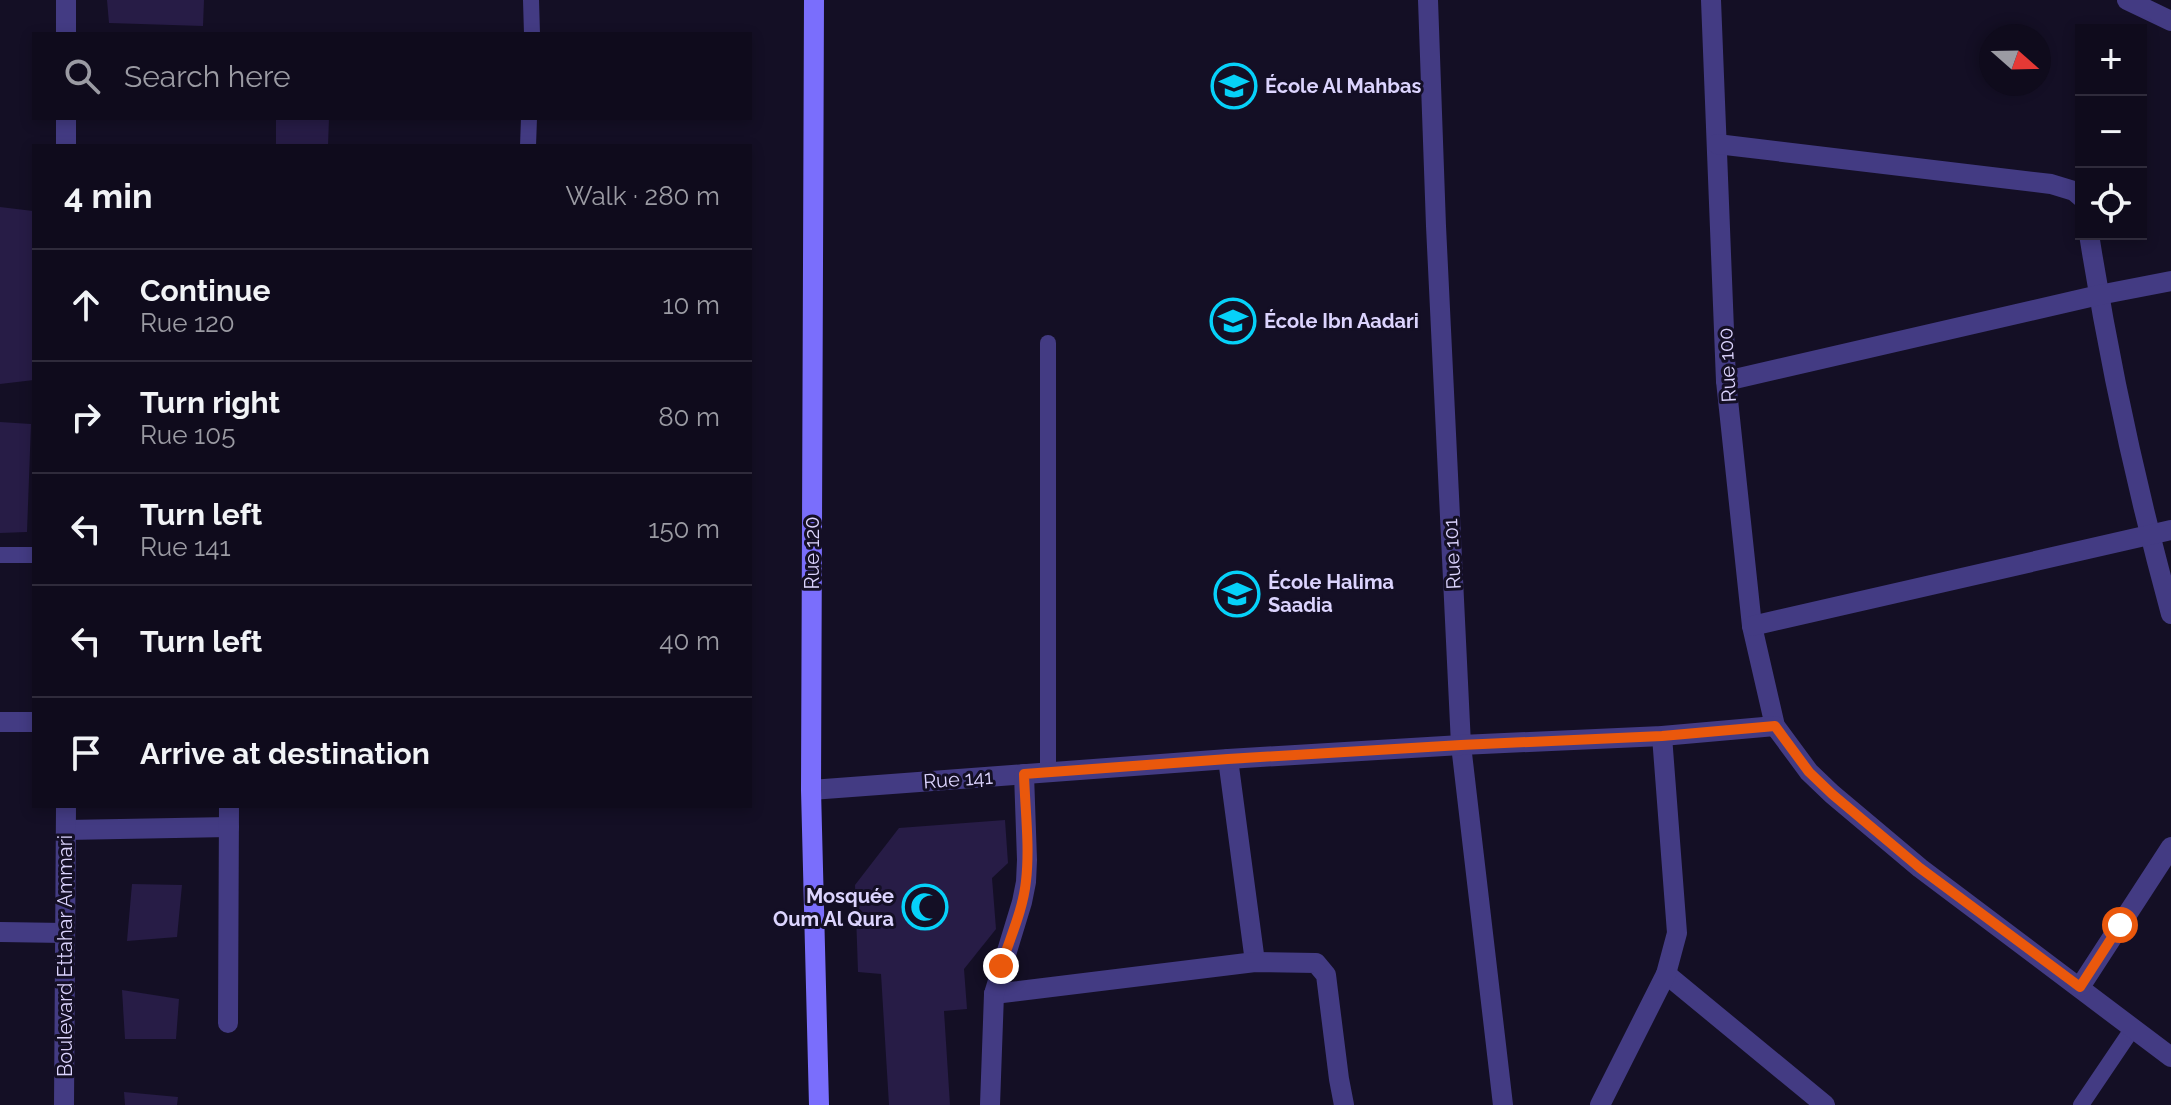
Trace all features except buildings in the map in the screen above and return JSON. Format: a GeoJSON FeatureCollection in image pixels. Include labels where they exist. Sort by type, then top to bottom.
{"type":"FeatureCollection","features":[{"type":"Feature","properties":{"kind":"street"},"geometry":{"type":"LineString","coordinates":[[66,0],[66,32]]}},
{"type":"Feature","properties":{"kind":"street","name":"Rue 120"},"geometry":{"type":"LineString","coordinates":[[814,0],[811,790],[819,1105]]}},
{"type":"Feature","properties":{"kind":"street","name":"Rue 101"},"geometry":{"type":"LineString","coordinates":[[1428,0],[1461,745],[1503,1105]]}},
{"type":"Feature","properties":{"kind":"street","name":"Rue 100"},"geometry":{"type":"LineString","coordinates":[[1711,0],[1726,381],[1752,626],[1775,726]]}},
{"type":"Feature","properties":{"kind":"street"},"geometry":{"type":"LineString","coordinates":[[2127,0],[2171,21]]}},
{"type":"Feature","properties":{"kind":"street"},"geometry":{"type":"LineString","coordinates":[[66,120],[66,144]]}},
{"type":"Feature","properties":{"kind":"street"},"geometry":{"type":"LineString","coordinates":[[1717,144],[2051,184],[2075,192]]}},
{"type":"Feature","properties":{"kind":"street"},"geometry":{"type":"LineString","coordinates":[[2090,240],[2149,535],[2171,614]]}},
{"type":"Feature","properties":{"kind":"street"},"geometry":{"type":"LineString","coordinates":[[1726,381],[2171,281]]}},
{"type":"Feature","properties":{"kind":"street"},"geometry":{"type":"LineString","coordinates":[[1752,626],[2171,530]]}},
{"type":"Feature","properties":{"kind":"street"},"geometry":{"type":"LineString","coordinates":[[0,722],[32,722]]}},
{"type":"Feature","properties":{"kind":"street"},"geometry":{"type":"LineString","coordinates":[[1775,726],[1809,772],[1920,868],[2171,1057]]}},
{"type":"Feature","properties":{"kind":"street","name":"Rue 141"},"geometry":{"type":"LineString","coordinates":[[811,790],[1228,759],[1662,736],[1775,726]]}},
{"type":"Feature","properties":{"kind":"street"},"geometry":{"type":"LineString","coordinates":[[1600,1105],[1666,974],[1677,933],[1662,736]]}},
{"type":"Feature","properties":{"kind":"street"},"geometry":{"type":"LineString","coordinates":[[1228,759],[1255,962]]}},
{"type":"Feature","properties":{"kind":"street"},"geometry":{"type":"LineString","coordinates":[[990,1105],[994,994],[1026,882],[1024,774]]}},
{"type":"Feature","properties":{"kind":"street","name":"Boulevard Ettahar Ammari"},"geometry":{"type":"LineString","coordinates":[[64,1105],[66,808]]}},
{"type":"Feature","properties":{"kind":"street"},"geometry":{"type":"LineString","coordinates":[[228,1023],[229,808]]}},
{"type":"Feature","properties":{"kind":"street"},"geometry":{"type":"LineString","coordinates":[[66,830],[229,827]]}},
{"type":"Feature","properties":{"kind":"street"},"geometry":{"type":"LineString","coordinates":[[2080,987],[2171,847]]}},
{"type":"Feature","properties":{"kind":"street"},"geometry":{"type":"LineString","coordinates":[[0,932],[65,933]]}},
{"type":"Feature","properties":{"kind":"street"},"geometry":{"type":"LineString","coordinates":[[994,994],[1255,962],[1316,963],[1326,975],[1344,1105]]}},
{"type":"Feature","properties":{"kind":"street"},"geometry":{"type":"LineString","coordinates":[[1666,974],[1825,1105]]}},
{"type":"Feature","properties":{"kind":"lane"},"geometry":{"type":"LineString","coordinates":[[531,0],[532,32]]}},
{"type":"Feature","properties":{"kind":"lane"},"geometry":{"type":"LineString","coordinates":[[528,144],[529,120]]}},
{"type":"Feature","properties":{"kind":"lane"},"geometry":{"type":"LineString","coordinates":[[1048,343],[1048,772]]}},
{"type":"Feature","properties":{"kind":"lane"},"geometry":{"type":"LineString","coordinates":[[0,555],[32,555]]}},
{"type":"Feature","properties":{"kind":"lane"},"geometry":{"type":"LineString","coordinates":[[2081,1105],[2133,1028]]}},
{"type":"Feature","properties":{"kind":"place","name":"École Al Mahbas"},"geometry":{"type":"Point","coordinates":[1234,86]}},
{"type":"Feature","properties":{"kind":"place","name":"École Ibn Aadari"},"geometry":{"type":"Point","coordinates":[1233,321]}},
{"type":"Feature","properties":{"kind":"place","name":"École Halima Saadia"},"geometry":{"type":"Point","coordinates":[1237,594]}},
{"type":"Feature","properties":{"kind":"place","name":"Mosquée Oum Al Qura"},"geometry":{"type":"Point","coordinates":[925,907]}},
{"type":"Feature","properties":{"kind":"route"},"geometry":{"type":"LineString","coordinates":[[1001,966],[1026,882],[1024,774],[1461,745],[1662,736],[1775,726],[1809,772],[1832,794],[1920,868],[2080,987],[2120,925]]}}]}
